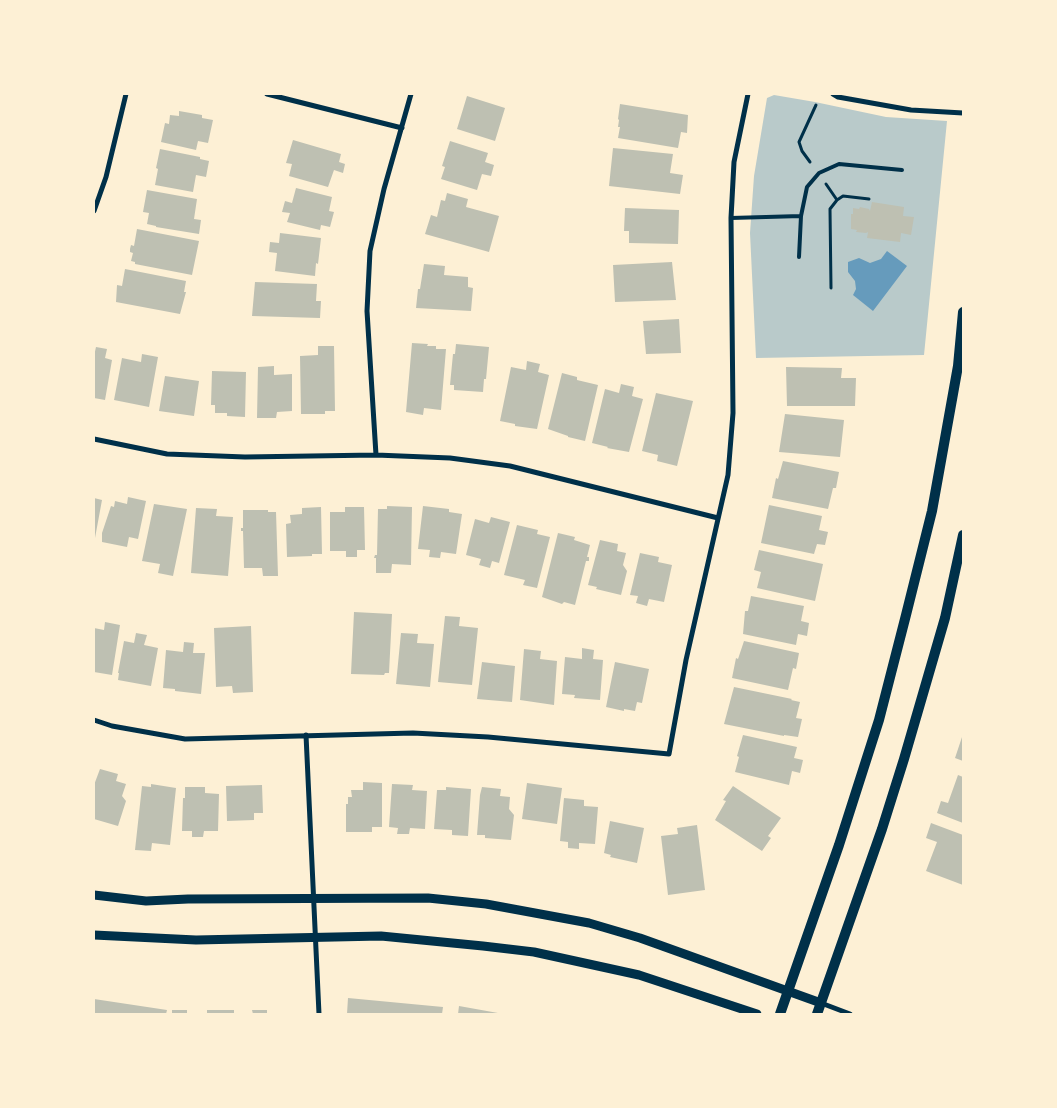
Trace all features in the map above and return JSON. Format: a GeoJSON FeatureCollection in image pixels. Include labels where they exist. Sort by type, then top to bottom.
{"type":"FeatureCollection","features":[{"type":"Feature","properties":{"kind":"main road"},"geometry":{"type":"LineString","coordinates":[[780,1014],[839,845],[876,729],[906,616],[932,511],[958,366],[963,312]]}},
{"type":"Feature","properties":{"kind":"main road"},"geometry":{"type":"LineString","coordinates":[[817,1014],[882,829],[904,759],[945,618],[963,535]]}},
{"type":"Feature","properties":{"kind":"street"},"geometry":{"type":"LineString","coordinates":[[94,211],[106,177],[126,94]]}},
{"type":"Feature","properties":{"kind":"street"},"geometry":{"type":"LineString","coordinates":[[267,94],[402,128]]}},
{"type":"Feature","properties":{"kind":"street"},"geometry":{"type":"LineString","coordinates":[[376,455],[367,311],[370,251],[384,189],[411,94]]}},
{"type":"Feature","properties":{"kind":"street"},"geometry":{"type":"LineString","coordinates":[[94,720],[112,726],[185,739],[413,733],[488,737],[669,754],[686,660],[728,475],[733,413],[731,218],[734,162],[748,94]]}},
{"type":"Feature","properties":{"kind":"street"},"geometry":{"type":"LineString","coordinates":[[833,94],[838,97],[911,110],[963,113]]}},
{"type":"Feature","properties":{"kind":"street"},"geometry":{"type":"LineString","coordinates":[[94,439],[167,454],[245,457],[376,455],[450,458],[510,466],[718,518]]}},
{"type":"Feature","properties":{"kind":"street"},"geometry":{"type":"LineString","coordinates":[[306,736],[319,1014]]}},
{"type":"Feature","properties":{"kind":"street"},"geometry":{"type":"LineString","coordinates":[[94,895],[146,901],[188,899],[314,900],[428,898],[520,910],[589,924],[640,938],[850,1014]]}},
{"type":"Feature","properties":{"kind":"street"},"geometry":{"type":"LineString","coordinates":[[94,935],[196,940],[314,936],[389,936],[534,952],[638,975],[758,1014]]}},
{"type":"Feature","properties":{"kind":"lane"},"geometry":{"type":"LineString","coordinates":[[799,257],[801,216],[807,187],[819,173],[839,164],[902,170]]}},
{"type":"Feature","properties":{"kind":"lane"},"geometry":{"type":"LineString","coordinates":[[731,218],[801,216]]}},
{"type":"Feature","properties":{"kind":"path"},"geometry":{"type":"LineString","coordinates":[[810,162],[802,151],[799,142],[816,106]]}},
{"type":"Feature","properties":{"kind":"path"},"geometry":{"type":"LineString","coordinates":[[826,184],[837,200]]}},
{"type":"Feature","properties":{"kind":"path"},"geometry":{"type":"LineString","coordinates":[[831,288],[830,209],[843,196],[869,199]]}},
{"type":"Feature","properties":{"kind":"shaded area"},"geometry":{"type":"Polygon","coordinates":[[[774,95],[886,117],[947,121],[924,355],[756,358],[750,233],[754,176],[767,98],[774,95]]]}},
{"type":"Feature","properties":{"kind":"water"},"geometry":{"type":"Polygon","coordinates":[[[887,251],[907,266],[873,311],[853,295],[856,289],[855,281],[848,272],[848,262],[859,258],[870,263],[881,259],[887,251]]]}},
{"type":"Feature","properties":{"kind":"building"},"geometry":{"type":"Polygon","coordinates":[[[467,96],[505,108],[495,141],[457,129],[467,96]]]}},
{"type":"Feature","properties":{"kind":"building"},"geometry":{"type":"Polygon","coordinates":[[[620,104],[688,115],[687,133],[681,132],[678,148],[618,138],[620,104]]]}},
{"type":"Feature","properties":{"kind":"building"},"geometry":{"type":"Polygon","coordinates":[[[179,111],[202,115],[202,118],[213,120],[208,143],[198,141],[196,150],[161,142],[165,123],[169,124],[170,115],[179,116],[179,111]]]}},
{"type":"Feature","properties":{"kind":"building"},"geometry":{"type":"Polygon","coordinates":[[[293,140],[341,154],[339,162],[345,164],[343,173],[334,170],[328,187],[289,176],[292,164],[286,163],[293,140]]]}},
{"type":"Feature","properties":{"kind":"building"},"geometry":{"type":"Polygon","coordinates":[[[450,141],[488,153],[485,162],[494,165],[491,176],[482,174],[477,190],[441,179],[445,167],[442,166],[450,141]]]}},
{"type":"Feature","properties":{"kind":"building"},"geometry":{"type":"Polygon","coordinates":[[[613,148],[673,154],[670,173],[683,175],[680,194],[609,186],[613,148]]]}},
{"type":"Feature","properties":{"kind":"building"},"geometry":{"type":"Polygon","coordinates":[[[160,149],[200,157],[200,159],[209,161],[206,177],[196,175],[193,192],[155,185],[160,149]]]}},
{"type":"Feature","properties":{"kind":"building"},"geometry":{"type":"Polygon","coordinates":[[[296,188],[332,197],[329,211],[334,212],[330,227],[321,225],[320,230],[287,222],[290,213],[282,212],[285,201],[292,203],[296,188]]]}},
{"type":"Feature","properties":{"kind":"building"},"geometry":{"type":"Polygon","coordinates":[[[147,190],[197,199],[194,219],[201,220],[199,234],[147,224],[149,213],[143,212],[147,190]]]}},
{"type":"Feature","properties":{"kind":"building"},"geometry":{"type":"Polygon","coordinates":[[[447,193],[468,199],[466,207],[499,216],[489,252],[425,234],[431,215],[437,217],[441,200],[445,201],[447,193]]]}},
{"type":"Feature","properties":{"kind":"building"},"geometry":{"type":"Polygon","coordinates":[[[872,202],[904,207],[903,216],[914,217],[911,235],[901,233],[900,242],[867,238],[868,232],[856,232],[857,230],[851,229],[853,208],[859,209],[860,207],[870,211],[872,202]]]}},
{"type":"Feature","properties":{"kind":"building"},"geometry":{"type":"Polygon","coordinates":[[[625,208],[679,210],[678,244],[629,243],[629,231],[624,231],[625,208]]]}},
{"type":"Feature","properties":{"kind":"building"},"geometry":{"type":"Polygon","coordinates":[[[137,229],[199,241],[192,275],[135,264],[135,262],[131,261],[133,253],[130,252],[130,249],[131,245],[134,246],[137,229]]]}},
{"type":"Feature","properties":{"kind":"building"},"geometry":{"type":"Polygon","coordinates":[[[280,233],[321,238],[315,276],[275,271],[277,253],[269,252],[270,242],[279,243],[280,233]]]}},
{"type":"Feature","properties":{"kind":"building"},"geometry":{"type":"Polygon","coordinates":[[[672,262],[676,300],[615,302],[613,265],[672,262]]]}},
{"type":"Feature","properties":{"kind":"building"},"geometry":{"type":"Polygon","coordinates":[[[424,264],[445,266],[444,275],[468,277],[468,287],[473,288],[471,311],[416,308],[424,264]]]}},
{"type":"Feature","properties":{"kind":"building"},"geometry":{"type":"Polygon","coordinates":[[[125,269],[186,281],[184,292],[186,292],[180,314],[116,302],[117,285],[122,286],[125,269]]]}},
{"type":"Feature","properties":{"kind":"building"},"geometry":{"type":"Polygon","coordinates":[[[255,282],[317,284],[316,301],[321,301],[320,318],[252,316],[255,282]]]}},
{"type":"Feature","properties":{"kind":"building"},"geometry":{"type":"Polygon","coordinates":[[[679,319],[681,353],[646,354],[643,321],[679,319]]]}},
{"type":"Feature","properties":{"kind":"building"},"geometry":{"type":"Polygon","coordinates":[[[412,343],[428,344],[427,346],[436,346],[436,349],[446,349],[441,410],[424,408],[423,415],[406,412],[412,343]]]}},
{"type":"Feature","properties":{"kind":"building"},"geometry":{"type":"Polygon","coordinates":[[[456,344],[489,347],[483,392],[454,390],[454,385],[450,385],[453,354],[455,354],[456,344]]]}},
{"type":"Feature","properties":{"kind":"building"},"geometry":{"type":"Polygon","coordinates":[[[318,346],[334,346],[335,411],[325,411],[325,414],[301,414],[300,356],[318,355],[318,346]]]}},
{"type":"Feature","properties":{"kind":"building"},"geometry":{"type":"Polygon","coordinates":[[[96,347],[107,349],[105,358],[112,360],[105,400],[94,398],[94,356],[96,347]]]}},
{"type":"Feature","properties":{"kind":"building"},"geometry":{"type":"Polygon","coordinates":[[[142,354],[158,357],[149,407],[114,400],[122,358],[141,362],[142,354]]]}},
{"type":"Feature","properties":{"kind":"building"},"geometry":{"type":"Polygon","coordinates":[[[527,361],[540,364],[538,372],[549,375],[537,429],[515,426],[515,424],[500,421],[511,367],[526,370],[527,361]]]}},
{"type":"Feature","properties":{"kind":"building"},"geometry":{"type":"Polygon","coordinates":[[[274,366],[274,375],[292,374],[292,411],[277,412],[276,418],[257,418],[258,367],[274,366]]]}},
{"type":"Feature","properties":{"kind":"building"},"geometry":{"type":"Polygon","coordinates":[[[786,367],[842,368],[841,378],[856,378],[855,406],[787,406],[786,367]]]}},
{"type":"Feature","properties":{"kind":"building"},"geometry":{"type":"Polygon","coordinates":[[[212,371],[246,372],[245,417],[227,416],[227,413],[215,413],[215,405],[211,405],[212,371]]]}},
{"type":"Feature","properties":{"kind":"building"},"geometry":{"type":"Polygon","coordinates":[[[562,373],[577,377],[577,380],[598,385],[585,441],[548,429],[562,373]]]}},
{"type":"Feature","properties":{"kind":"building"},"geometry":{"type":"Polygon","coordinates":[[[165,376],[199,381],[194,416],[159,411],[165,376]]]}},
{"type":"Feature","properties":{"kind":"building"},"geometry":{"type":"Polygon","coordinates":[[[621,384],[634,387],[632,396],[643,399],[629,452],[592,443],[605,389],[619,393],[621,384]]]}},
{"type":"Feature","properties":{"kind":"building"},"geometry":{"type":"Polygon","coordinates":[[[656,393],[693,401],[677,466],[657,461],[658,455],[642,451],[656,393]]]}},
{"type":"Feature","properties":{"kind":"building"},"geometry":{"type":"Polygon","coordinates":[[[785,414],[844,420],[840,457],[779,452],[785,414]]]}},
{"type":"Feature","properties":{"kind":"building"},"geometry":{"type":"Polygon","coordinates":[[[783,461],[839,472],[836,488],[833,488],[828,509],[772,498],[776,478],[778,479],[783,461]]]}},
{"type":"Feature","properties":{"kind":"building"},"geometry":{"type":"Polygon","coordinates":[[[128,497],[146,501],[138,539],[129,537],[127,547],[102,542],[102,533],[111,506],[114,507],[115,501],[127,504],[128,497]]]}},
{"type":"Feature","properties":{"kind":"building"},"geometry":{"type":"Polygon","coordinates":[[[94,498],[102,500],[95,538],[94,538],[94,498]]]}},
{"type":"Feature","properties":{"kind":"building"},"geometry":{"type":"Polygon","coordinates":[[[154,504],[187,509],[173,576],[158,573],[160,564],[142,561],[154,504]]]}},
{"type":"Feature","properties":{"kind":"building"},"geometry":{"type":"Polygon","coordinates":[[[769,505],[822,516],[819,530],[828,532],[825,545],[817,544],[814,554],[761,543],[769,505]]]}},
{"type":"Feature","properties":{"kind":"building"},"geometry":{"type":"Polygon","coordinates":[[[387,506],[412,507],[411,565],[392,564],[391,573],[376,573],[376,558],[374,558],[377,555],[378,509],[387,509],[387,506]]]}},
{"type":"Feature","properties":{"kind":"building"},"geometry":{"type":"Polygon","coordinates":[[[423,506],[449,509],[449,512],[462,514],[456,554],[441,552],[440,558],[429,557],[430,550],[418,549],[423,506]]]}},
{"type":"Feature","properties":{"kind":"building"},"geometry":{"type":"Polygon","coordinates":[[[321,507],[322,554],[287,557],[286,524],[291,523],[290,515],[302,514],[302,508],[321,507]]]}},
{"type":"Feature","properties":{"kind":"building"},"geometry":{"type":"Polygon","coordinates":[[[345,507],[364,507],[365,550],[357,550],[357,557],[346,557],[346,551],[330,551],[330,512],[345,512],[345,507]]]}},
{"type":"Feature","properties":{"kind":"building"},"geometry":{"type":"Polygon","coordinates":[[[196,508],[217,509],[216,516],[233,517],[228,576],[191,573],[196,508]]]}},
{"type":"Feature","properties":{"kind":"building"},"geometry":{"type":"Polygon","coordinates":[[[243,510],[268,510],[268,512],[276,512],[278,576],[263,576],[262,568],[244,568],[243,531],[241,531],[241,528],[243,528],[243,510]]]}},
{"type":"Feature","properties":{"kind":"building"},"geometry":{"type":"Polygon","coordinates":[[[491,517],[510,522],[499,563],[492,561],[490,568],[479,565],[481,559],[466,555],[475,519],[489,523],[491,517]]]}},
{"type":"Feature","properties":{"kind":"building"},"geometry":{"type":"Polygon","coordinates":[[[517,525],[538,530],[537,534],[550,537],[537,588],[523,585],[525,580],[504,575],[517,525]]]}},
{"type":"Feature","properties":{"kind":"building"},"geometry":{"type":"Polygon","coordinates":[[[558,533],[575,537],[574,540],[590,545],[587,557],[589,557],[589,561],[586,561],[575,605],[564,602],[562,604],[542,597],[558,533]]]}},
{"type":"Feature","properties":{"kind":"building"},"geometry":{"type":"Polygon","coordinates":[[[600,540],[618,544],[617,551],[626,553],[623,565],[627,571],[621,595],[596,589],[597,587],[588,585],[600,540]]]}},
{"type":"Feature","properties":{"kind":"building"},"geometry":{"type":"Polygon","coordinates":[[[759,550],[823,564],[815,601],[757,588],[761,572],[754,570],[759,550]]]}},
{"type":"Feature","properties":{"kind":"building"},"geometry":{"type":"Polygon","coordinates":[[[640,553],[659,557],[658,562],[672,565],[664,602],[649,599],[647,606],[636,603],[638,596],[630,595],[640,553]]]}},
{"type":"Feature","properties":{"kind":"building"},"geometry":{"type":"Polygon","coordinates":[[[751,596],[804,606],[801,621],[809,623],[807,636],[798,634],[796,645],[743,634],[745,611],[748,611],[751,596]]]}},
{"type":"Feature","properties":{"kind":"building"},"geometry":{"type":"Polygon","coordinates":[[[354,612],[392,614],[389,673],[384,675],[351,674],[354,612]]]}},
{"type":"Feature","properties":{"kind":"building"},"geometry":{"type":"Polygon","coordinates":[[[445,616],[460,617],[459,626],[478,628],[472,685],[438,682],[445,616]]]}},
{"type":"Feature","properties":{"kind":"building"},"geometry":{"type":"Polygon","coordinates":[[[105,622],[120,625],[112,675],[94,672],[94,628],[104,630],[105,622]]]}},
{"type":"Feature","properties":{"kind":"building"},"geometry":{"type":"Polygon","coordinates":[[[251,626],[253,692],[233,693],[232,686],[216,687],[214,628],[251,626]]]}},
{"type":"Feature","properties":{"kind":"building"},"geometry":{"type":"Polygon","coordinates":[[[136,633],[147,635],[144,645],[158,648],[151,686],[118,680],[124,641],[134,643],[136,633]]]}},
{"type":"Feature","properties":{"kind":"building"},"geometry":{"type":"Polygon","coordinates":[[[401,633],[418,634],[417,643],[434,644],[430,687],[396,684],[401,633]]]}},
{"type":"Feature","properties":{"kind":"building"},"geometry":{"type":"Polygon","coordinates":[[[744,641],[799,653],[796,669],[793,668],[788,690],[732,678],[736,658],[738,659],[744,641]]]}},
{"type":"Feature","properties":{"kind":"building"},"geometry":{"type":"Polygon","coordinates":[[[184,642],[194,643],[193,653],[205,653],[201,694],[163,688],[166,650],[183,652],[184,642]]]}},
{"type":"Feature","properties":{"kind":"building"},"geometry":{"type":"Polygon","coordinates":[[[582,648],[594,650],[593,659],[603,660],[600,700],[574,698],[575,695],[562,694],[565,657],[582,659],[582,648]]]}},
{"type":"Feature","properties":{"kind":"building"},"geometry":{"type":"Polygon","coordinates":[[[524,649],[541,651],[540,659],[557,661],[554,705],[520,700],[524,649]]]}},
{"type":"Feature","properties":{"kind":"building"},"geometry":{"type":"Polygon","coordinates":[[[482,662],[515,666],[512,702],[477,699],[482,662]]]}},
{"type":"Feature","properties":{"kind":"building"},"geometry":{"type":"Polygon","coordinates":[[[615,662],[649,669],[642,703],[637,702],[635,711],[624,709],[624,711],[606,707],[615,662]]]}},
{"type":"Feature","properties":{"kind":"building"},"geometry":{"type":"Polygon","coordinates":[[[734,687],[800,702],[796,718],[802,719],[798,737],[724,724],[734,687]]]}},
{"type":"Feature","properties":{"kind":"building"},"geometry":{"type":"Polygon","coordinates":[[[963,734],[963,761],[955,758],[963,734]]]}},
{"type":"Feature","properties":{"kind":"building"},"geometry":{"type":"Polygon","coordinates":[[[743,735],[797,747],[794,758],[803,760],[800,773],[792,771],[789,785],[735,772],[743,735]]]}},
{"type":"Feature","properties":{"kind":"building"},"geometry":{"type":"Polygon","coordinates":[[[100,769],[118,774],[116,781],[126,784],[122,796],[126,801],[118,826],[94,819],[94,785],[100,769]]]}},
{"type":"Feature","properties":{"kind":"building"},"geometry":{"type":"Polygon","coordinates":[[[958,775],[963,777],[963,823],[937,813],[941,801],[948,803],[958,775]]]}},
{"type":"Feature","properties":{"kind":"building"},"geometry":{"type":"Polygon","coordinates":[[[363,782],[382,783],[382,827],[372,827],[372,832],[346,832],[346,804],[348,804],[348,797],[352,797],[351,790],[363,790],[363,782]]]}},
{"type":"Feature","properties":{"kind":"building"},"geometry":{"type":"Polygon","coordinates":[[[527,783],[562,788],[557,824],[522,819],[527,783]]]}},
{"type":"Feature","properties":{"kind":"building"},"geometry":{"type":"Polygon","coordinates":[[[151,784],[176,788],[170,845],[152,843],[151,851],[135,850],[142,786],[151,787],[151,784]]]}},
{"type":"Feature","properties":{"kind":"building"},"geometry":{"type":"Polygon","coordinates":[[[392,784],[413,785],[412,790],[427,791],[425,829],[410,828],[409,834],[397,834],[398,828],[389,827],[392,784]]]}},
{"type":"Feature","properties":{"kind":"building"},"geometry":{"type":"Polygon","coordinates":[[[262,785],[263,813],[254,813],[254,820],[227,821],[226,786],[262,785]]]}},
{"type":"Feature","properties":{"kind":"building"},"geometry":{"type":"Polygon","coordinates":[[[733,786],[781,818],[768,836],[771,838],[762,851],[715,820],[726,801],[723,800],[733,786]]]}},
{"type":"Feature","properties":{"kind":"building"},"geometry":{"type":"Polygon","coordinates":[[[185,787],[205,787],[205,793],[219,794],[218,831],[204,831],[203,837],[192,837],[192,831],[182,831],[185,787]]]}},
{"type":"Feature","properties":{"kind":"building"},"geometry":{"type":"Polygon","coordinates":[[[446,787],[471,789],[468,836],[452,835],[452,830],[434,829],[437,790],[446,790],[446,787]]]}},
{"type":"Feature","properties":{"kind":"building"},"geometry":{"type":"Polygon","coordinates":[[[482,787],[501,789],[500,796],[510,797],[509,809],[514,815],[511,840],[485,838],[485,835],[477,835],[482,787]]]}},
{"type":"Feature","properties":{"kind":"building"},"geometry":{"type":"Polygon","coordinates":[[[564,798],[584,800],[584,806],[598,807],[595,844],[579,843],[579,849],[568,848],[568,842],[560,841],[564,798]]]}},
{"type":"Feature","properties":{"kind":"building"},"geometry":{"type":"Polygon","coordinates":[[[610,821],[644,828],[637,863],[610,857],[611,855],[604,853],[610,821]]]}},
{"type":"Feature","properties":{"kind":"building"},"geometry":{"type":"Polygon","coordinates":[[[931,823],[963,835],[963,885],[926,871],[937,842],[926,838],[931,823]]]}},
{"type":"Feature","properties":{"kind":"building"},"geometry":{"type":"Polygon","coordinates":[[[697,825],[705,890],[668,895],[661,836],[678,834],[677,828],[697,825]]]}},
{"type":"Feature","properties":{"kind":"building"},"geometry":{"type":"Polygon","coordinates":[[[348,998],[443,1007],[442,1014],[347,1014],[348,998]]]}},
{"type":"Feature","properties":{"kind":"building"},"geometry":{"type":"Polygon","coordinates":[[[94,999],[167,1010],[166,1014],[94,1014],[94,999]]]}},
{"type":"Feature","properties":{"kind":"building"},"geometry":{"type":"Polygon","coordinates":[[[459,1006],[498,1013],[498,1014],[458,1014],[459,1006]]]}},
{"type":"Feature","properties":{"kind":"building"},"geometry":{"type":"Polygon","coordinates":[[[172,1010],[187,1010],[187,1014],[172,1014],[172,1010]]]}},
{"type":"Feature","properties":{"kind":"building"},"geometry":{"type":"Polygon","coordinates":[[[207,1010],[234,1010],[234,1014],[207,1014],[207,1010]]]}},
{"type":"Feature","properties":{"kind":"building"},"geometry":{"type":"Polygon","coordinates":[[[252,1010],[267,1010],[267,1014],[253,1014],[252,1010]]]}}]}
